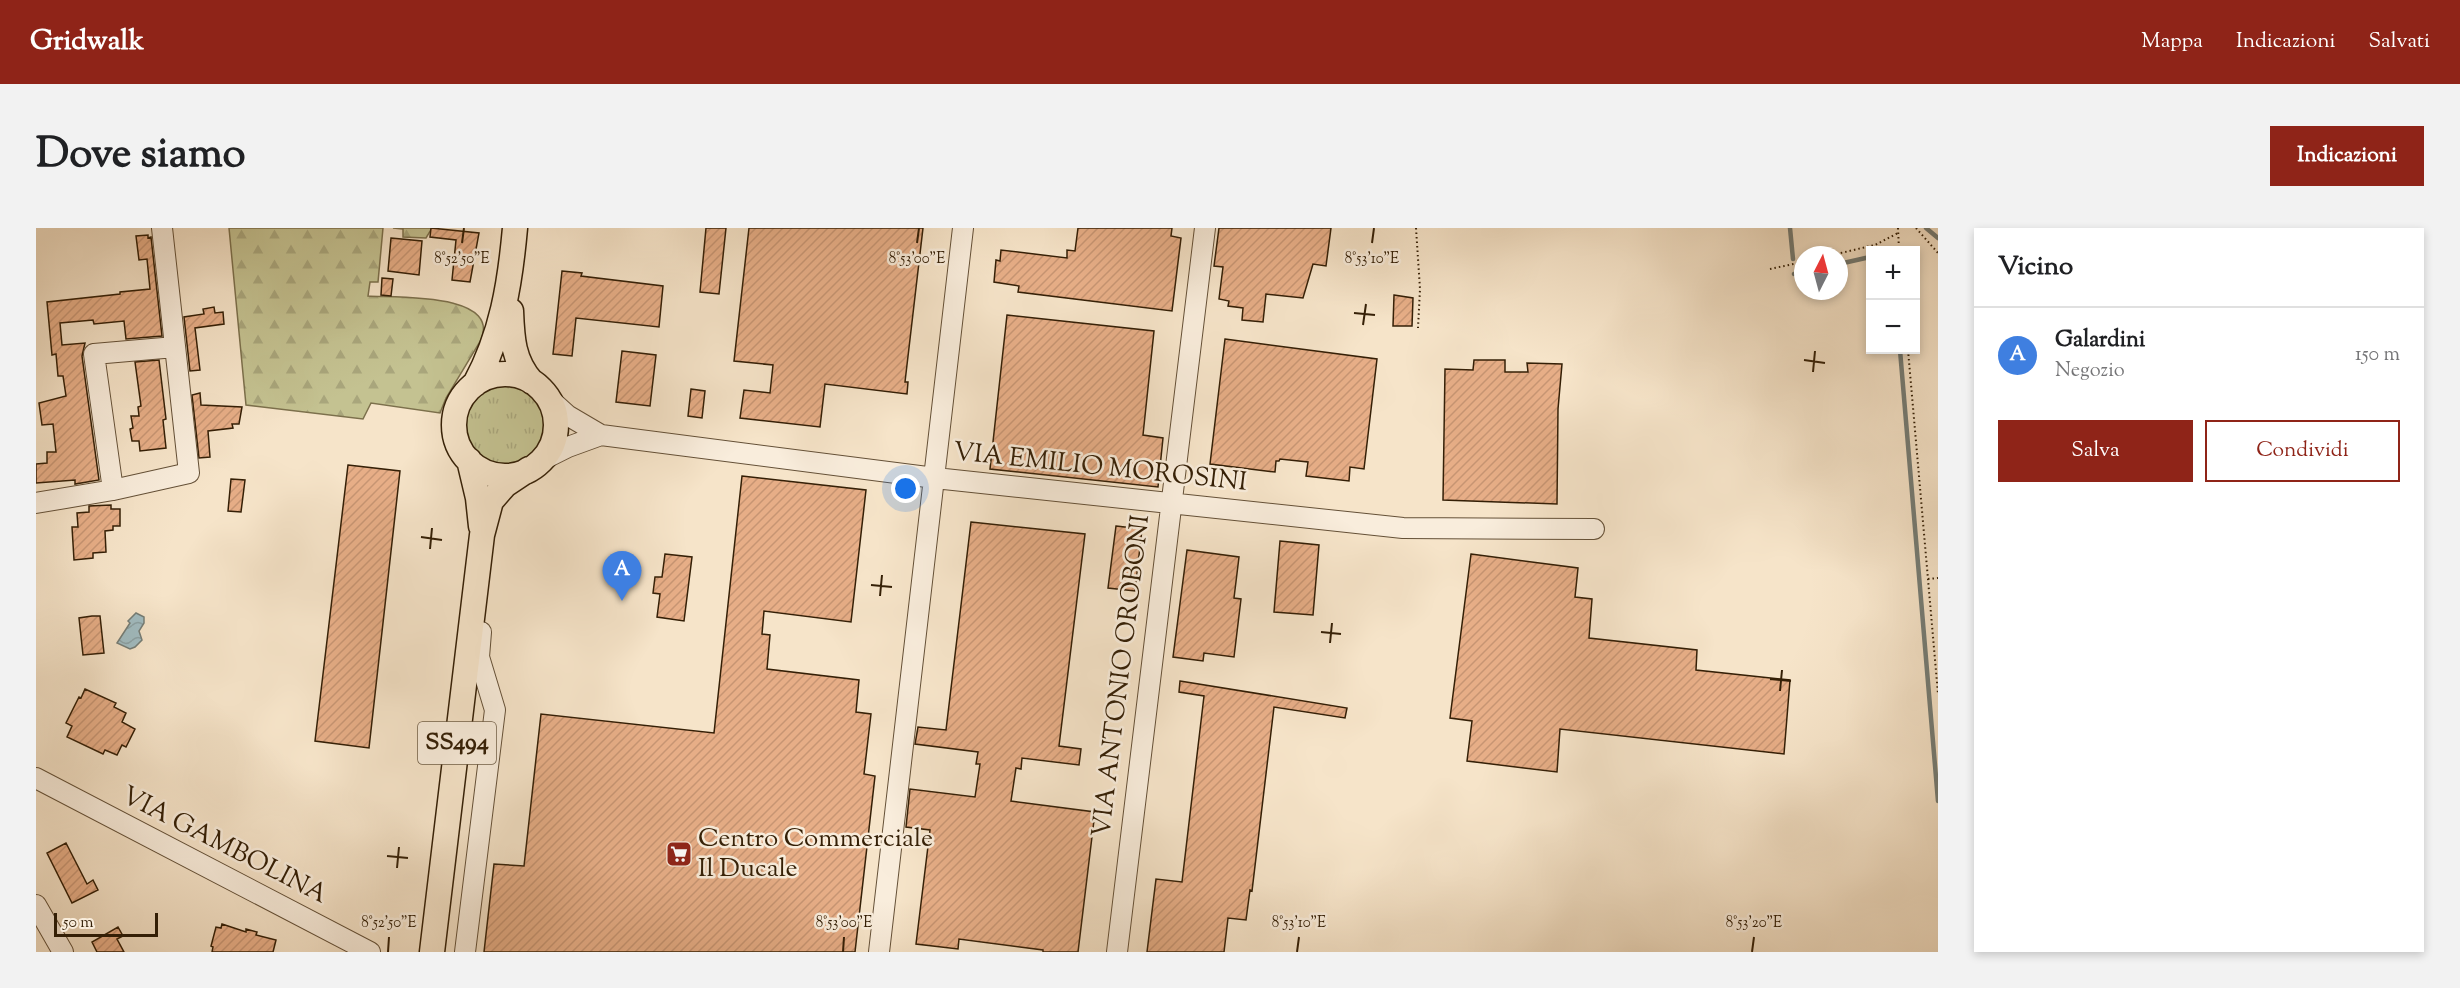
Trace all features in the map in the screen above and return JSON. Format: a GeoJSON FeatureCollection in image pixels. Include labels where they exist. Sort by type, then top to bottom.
{"type":"FeatureCollection","features":[{"type":"Feature","properties":{"kind":"main road","name":"SS494"},"geometry":{"type":"LineString","coordinates":[[432,952],[482,535],[491,501],[505,485],[535,465],[551,447],[555,429],[554,411],[539,388],[522,372],[514,353],[511,272],[515,228]]}},
{"type":"Feature","properties":{"kind":"main road","name":"SS494"},"geometry":{"type":"LineString","coordinates":[[482,535],[469,460],[458,444],[454,425],[458,406],[468,390],[475,384],[495,345],[511,272]]}},
{"type":"Feature","properties":{"kind":"main road"},"geometry":{"type":"LineString","coordinates":[[475,384],[503,374],[513,375],[539,388]]}},
{"type":"Feature","properties":{"kind":"main road"},"geometry":{"type":"LineString","coordinates":[[469,460],[493,474],[512,475],[535,465]]}},
{"type":"Feature","properties":{"kind":"street"},"geometry":{"type":"LineString","coordinates":[[36,503],[113,490],[189,473],[162,228]]}},
{"type":"Feature","properties":{"kind":"street"},"geometry":{"type":"LineString","coordinates":[[512,333],[525,228]]}},
{"type":"Feature","properties":{"kind":"street"},"geometry":{"type":"LineString","coordinates":[[879,952],[963,228]]}},
{"type":"Feature","properties":{"kind":"street","name":"VIA ANTONIO OROBONI"},"geometry":{"type":"LineString","coordinates":[[1117,952],[1205,228]]}},
{"type":"Feature","properties":{"kind":"street"},"geometry":{"type":"LineString","coordinates":[[113,490],[94,354],[175,347]]}},
{"type":"Feature","properties":{"kind":"street","name":"VIA EMILIO MOROSINI"},"geometry":{"type":"LineString","coordinates":[[539,388],[567,415],[601,435],[934,478],[1403,528],[1594,529]]}},
{"type":"Feature","properties":{"kind":"street","name":"VIA EMILIO MOROSINI"},"geometry":{"type":"LineString","coordinates":[[535,465],[568,447],[601,435]]}},
{"type":"Feature","properties":{"kind":"street"},"geometry":{"type":"LineString","coordinates":[[465,952],[495,710],[479,657],[486,572],[482,535]]}},
{"type":"Feature","properties":{"kind":"street"},"geometry":{"type":"LineString","coordinates":[[422,952],[443,768],[457,740]]}},
{"type":"Feature","properties":{"kind":"street","name":"VIA GAMBOLINA"},"geometry":{"type":"LineString","coordinates":[[42,785],[370,952]]}},
{"type":"Feature","properties":{"kind":"street"},"geometry":{"type":"LineString","coordinates":[[36,905],[63,952]]}},
{"type":"Feature","properties":{"kind":"street"},"geometry":{"type":"LineString","coordinates":[[47,952],[52,932]]}},
{"type":"Feature","properties":{"kind":"path"},"geometry":{"type":"LineString","coordinates":[[1416,228],[1420,289],[1418,328]]}},
{"type":"Feature","properties":{"kind":"path"},"geometry":{"type":"LineString","coordinates":[[1898,228],[1899,246]]}},
{"type":"Feature","properties":{"kind":"path"},"geometry":{"type":"LineString","coordinates":[[1916,228],[1938,253]]}},
{"type":"Feature","properties":{"kind":"path"},"geometry":{"type":"LineString","coordinates":[[1848,251],[1875,245],[1898,233]]}},
{"type":"Feature","properties":{"kind":"path"},"geometry":{"type":"LineString","coordinates":[[1770,270],[1794,264]]}},
{"type":"Feature","properties":{"kind":"path"},"geometry":{"type":"LineString","coordinates":[[1908,354],[1938,694]]}},
{"type":"Feature","properties":{"kind":"path"},"geometry":{"type":"LineString","coordinates":[[1928,579],[1938,579]]}},
{"type":"Feature","properties":{"kind":"green space"},"geometry":{"type":"Polygon","coordinates":[[[229,228],[383,228],[378,282],[370,282],[368,296],[441,301],[461,306],[475,313],[483,324],[481,340],[446,398],[440,413],[371,403],[363,419],[246,405],[229,228]]]}},
{"type":"Feature","properties":{"kind":"green space"},"geometry":{"type":"Polygon","coordinates":[[[393,228],[432,228],[426,238],[403,237],[403,229],[393,228]]]}},
{"type":"Feature","properties":{"kind":"green space"},"geometry":{"type":"Polygon","coordinates":[[[505,384],[520,387],[533,396],[542,409],[545,424],[542,439],[533,452],[520,461],[505,464],[490,461],[477,452],[468,439],[465,424],[468,409],[477,396],[490,387],[505,384]]]}},
{"type":"Feature","properties":{"kind":"water"},"geometry":{"type":"Polygon","coordinates":[[[136,613],[144,617],[144,623],[139,631],[142,640],[130,649],[117,643],[130,623],[128,621],[136,613]]]}},
{"type":"Feature","properties":{"kind":"building"},"geometry":{"type":"Polygon","coordinates":[[[431,228],[479,233],[470,282],[452,280],[456,240],[430,237],[431,228]]]}},
{"type":"Feature","properties":{"kind":"building"},"geometry":{"type":"Polygon","coordinates":[[[706,228],[726,228],[719,294],[700,292],[706,228]]]}},
{"type":"Feature","properties":{"kind":"building"},"geometry":{"type":"Polygon","coordinates":[[[749,228],[923,228],[905,382],[908,382],[907,394],[825,384],[820,427],[740,418],[744,390],[770,393],[773,365],[734,361],[749,228]]]}},
{"type":"Feature","properties":{"kind":"building"},"geometry":{"type":"Polygon","coordinates":[[[1078,228],[1172,228],[1171,236],[1181,238],[1172,311],[1018,292],[1019,286],[994,282],[996,260],[1000,261],[1001,250],[1067,258],[1067,250],[1075,251],[1078,228]]]}},
{"type":"Feature","properties":{"kind":"building"},"geometry":{"type":"Polygon","coordinates":[[[1219,228],[1331,228],[1326,266],[1313,264],[1303,298],[1266,294],[1263,322],[1242,320],[1243,308],[1228,306],[1229,301],[1219,299],[1223,267],[1214,266],[1219,228]]]}},
{"type":"Feature","properties":{"kind":"building"},"geometry":{"type":"Polygon","coordinates":[[[148,235],[148,238],[151,237],[162,336],[126,339],[124,321],[94,324],[93,320],[60,323],[62,345],[85,343],[82,356],[99,480],[75,484],[75,480],[36,483],[36,464],[47,463],[47,452],[56,452],[53,424],[42,425],[39,403],[66,396],[63,376],[58,376],[56,354],[52,355],[47,302],[150,289],[147,259],[139,260],[136,236],[148,235]]]}},
{"type":"Feature","properties":{"kind":"building"},"geometry":{"type":"Polygon","coordinates":[[[391,238],[422,241],[419,275],[388,271],[391,238]]]}},
{"type":"Feature","properties":{"kind":"building"},"geometry":{"type":"Polygon","coordinates":[[[562,271],[582,273],[581,276],[663,286],[659,327],[576,318],[572,356],[553,354],[562,271]]]}},
{"type":"Feature","properties":{"kind":"building"},"geometry":{"type":"Polygon","coordinates":[[[382,278],[393,279],[391,296],[381,295],[382,278]]]}},
{"type":"Feature","properties":{"kind":"building"},"geometry":{"type":"Polygon","coordinates":[[[1394,295],[1413,298],[1412,326],[1393,326],[1394,295]]]}},
{"type":"Feature","properties":{"kind":"building"},"geometry":{"type":"Polygon","coordinates":[[[214,307],[215,313],[223,312],[224,324],[195,328],[200,370],[190,371],[184,317],[204,314],[203,309],[214,307]]]}},
{"type":"Feature","properties":{"kind":"building"},"geometry":{"type":"Polygon","coordinates":[[[1007,315],[1154,331],[1143,435],[1163,438],[1158,487],[990,469],[1007,315]]]}},
{"type":"Feature","properties":{"kind":"building"},"geometry":{"type":"Polygon","coordinates":[[[1225,339],[1377,359],[1364,469],[1350,467],[1349,481],[1306,476],[1308,462],[1280,459],[1276,461],[1275,472],[1210,464],[1225,339]]]}},
{"type":"Feature","properties":{"kind":"building"},"geometry":{"type":"Polygon","coordinates":[[[622,351],[656,355],[650,406],[616,402],[622,351]]]}},
{"type":"Feature","properties":{"kind":"building"},"geometry":{"type":"Polygon","coordinates":[[[159,360],[166,419],[163,420],[166,448],[140,451],[139,441],[132,441],[130,429],[133,428],[131,416],[139,416],[138,407],[141,406],[135,362],[159,360]]]}},
{"type":"Feature","properties":{"kind":"building"},"geometry":{"type":"Polygon","coordinates":[[[1474,360],[1505,360],[1505,372],[1528,372],[1527,363],[1562,364],[1558,409],[1557,504],[1443,500],[1445,369],[1473,370],[1474,360]]]}},
{"type":"Feature","properties":{"kind":"building"},"geometry":{"type":"Polygon","coordinates":[[[691,389],[705,391],[702,418],[688,416],[691,389]]]}},
{"type":"Feature","properties":{"kind":"building"},"geometry":{"type":"Polygon","coordinates":[[[200,393],[201,405],[242,407],[239,424],[232,424],[233,428],[208,431],[210,457],[199,458],[192,395],[200,393]]]}},
{"type":"Feature","properties":{"kind":"building"},"geometry":{"type":"Polygon","coordinates":[[[348,465],[400,471],[369,748],[315,741],[348,465]]]}},
{"type":"Feature","properties":{"kind":"building"},"geometry":{"type":"Polygon","coordinates":[[[742,476],[866,490],[851,622],[764,611],[762,634],[770,635],[767,669],[859,680],[856,712],[871,714],[864,774],[875,776],[855,952],[484,952],[494,864],[524,866],[541,714],[714,733],[742,476]]]}},
{"type":"Feature","properties":{"kind":"building"},"geometry":{"type":"Polygon","coordinates":[[[231,479],[245,480],[241,512],[228,511],[231,479]]]}},
{"type":"Feature","properties":{"kind":"building"},"geometry":{"type":"Polygon","coordinates":[[[111,505],[111,509],[120,509],[120,526],[113,526],[113,530],[105,531],[106,552],[93,553],[93,558],[74,560],[72,527],[78,527],[77,513],[89,512],[89,506],[111,505]]]}},
{"type":"Feature","properties":{"kind":"building"},"geometry":{"type":"Polygon","coordinates":[[[971,522],[1085,534],[1059,746],[1081,749],[1079,765],[1022,758],[1021,769],[1016,768],[1011,801],[1095,812],[1078,952],[1043,952],[1043,950],[959,939],[958,949],[916,944],[930,830],[906,827],[910,789],[975,797],[980,764],[976,764],[978,752],[915,744],[918,727],[946,730],[971,522]]]}},
{"type":"Feature","properties":{"kind":"building"},"geometry":{"type":"Polygon","coordinates":[[[1116,526],[1142,529],[1135,591],[1108,588],[1116,526]]]}},
{"type":"Feature","properties":{"kind":"building"},"geometry":{"type":"Polygon","coordinates":[[[1280,541],[1319,545],[1313,615],[1274,612],[1280,541]]]}},
{"type":"Feature","properties":{"kind":"building"},"geometry":{"type":"Polygon","coordinates":[[[1187,550],[1239,557],[1234,598],[1241,599],[1234,657],[1204,653],[1203,661],[1173,657],[1187,550]]]}},
{"type":"Feature","properties":{"kind":"building"},"geometry":{"type":"Polygon","coordinates":[[[665,554],[692,557],[684,621],[657,617],[660,594],[653,593],[655,577],[662,577],[665,554]]]}},
{"type":"Feature","properties":{"kind":"building"},"geometry":{"type":"Polygon","coordinates":[[[1471,554],[1578,568],[1575,597],[1592,599],[1589,638],[1697,650],[1696,670],[1790,680],[1784,754],[1560,729],[1557,772],[1467,761],[1472,721],[1450,718],[1471,554]]]}},
{"type":"Feature","properties":{"kind":"building"},"geometry":{"type":"Polygon","coordinates":[[[100,616],[104,653],[83,655],[79,618],[100,616]]]}},
{"type":"Feature","properties":{"kind":"building"},"geometry":{"type":"Polygon","coordinates":[[[1180,681],[1347,708],[1345,718],[1274,707],[1252,891],[1250,890],[1246,920],[1228,918],[1224,952],[1147,952],[1156,879],[1182,882],[1204,696],[1179,692],[1180,681]]]}},
{"type":"Feature","properties":{"kind":"building"},"geometry":{"type":"Polygon","coordinates":[[[85,689],[116,703],[114,707],[126,713],[122,722],[135,729],[126,747],[122,745],[117,755],[105,750],[103,754],[67,737],[72,726],[66,723],[85,689]]]}},
{"type":"Feature","properties":{"kind":"building"},"geometry":{"type":"Polygon","coordinates":[[[66,843],[87,884],[93,880],[98,890],[72,903],[47,853],[66,843]]]}},
{"type":"Feature","properties":{"kind":"building"},"geometry":{"type":"Polygon","coordinates":[[[222,924],[246,932],[246,929],[257,932],[256,935],[276,940],[273,952],[212,952],[213,947],[211,946],[216,927],[221,928],[222,924]]]}},
{"type":"Feature","properties":{"kind":"building"},"geometry":{"type":"Polygon","coordinates":[[[118,927],[123,936],[117,939],[124,952],[97,952],[92,942],[118,927]]]}},
{"type":"Feature","properties":{"kind":"waterway"},"geometry":{"type":"LineString","coordinates":[[1790,228],[1793,259]]}},
{"type":"Feature","properties":{"kind":"waterway"},"geometry":{"type":"LineString","coordinates":[[1926,228],[1938,238]]}},
{"type":"Feature","properties":{"kind":"waterway"},"geometry":{"type":"LineString","coordinates":[[1848,262],[1866,258]]}},
{"type":"Feature","properties":{"kind":"waterway"},"geometry":{"type":"LineString","coordinates":[[1900,354],[1938,801]]}},
{"type":"Feature","properties":{"kind":"place","name":"Galardini"},"geometry":{"type":"Point","coordinates":[622,601]}},
{"type":"Feature","properties":{"kind":"place","name":"Centro Commerciale Il Ducale"},"geometry":{"type":"Point","coordinates":[679,854]}}]}
